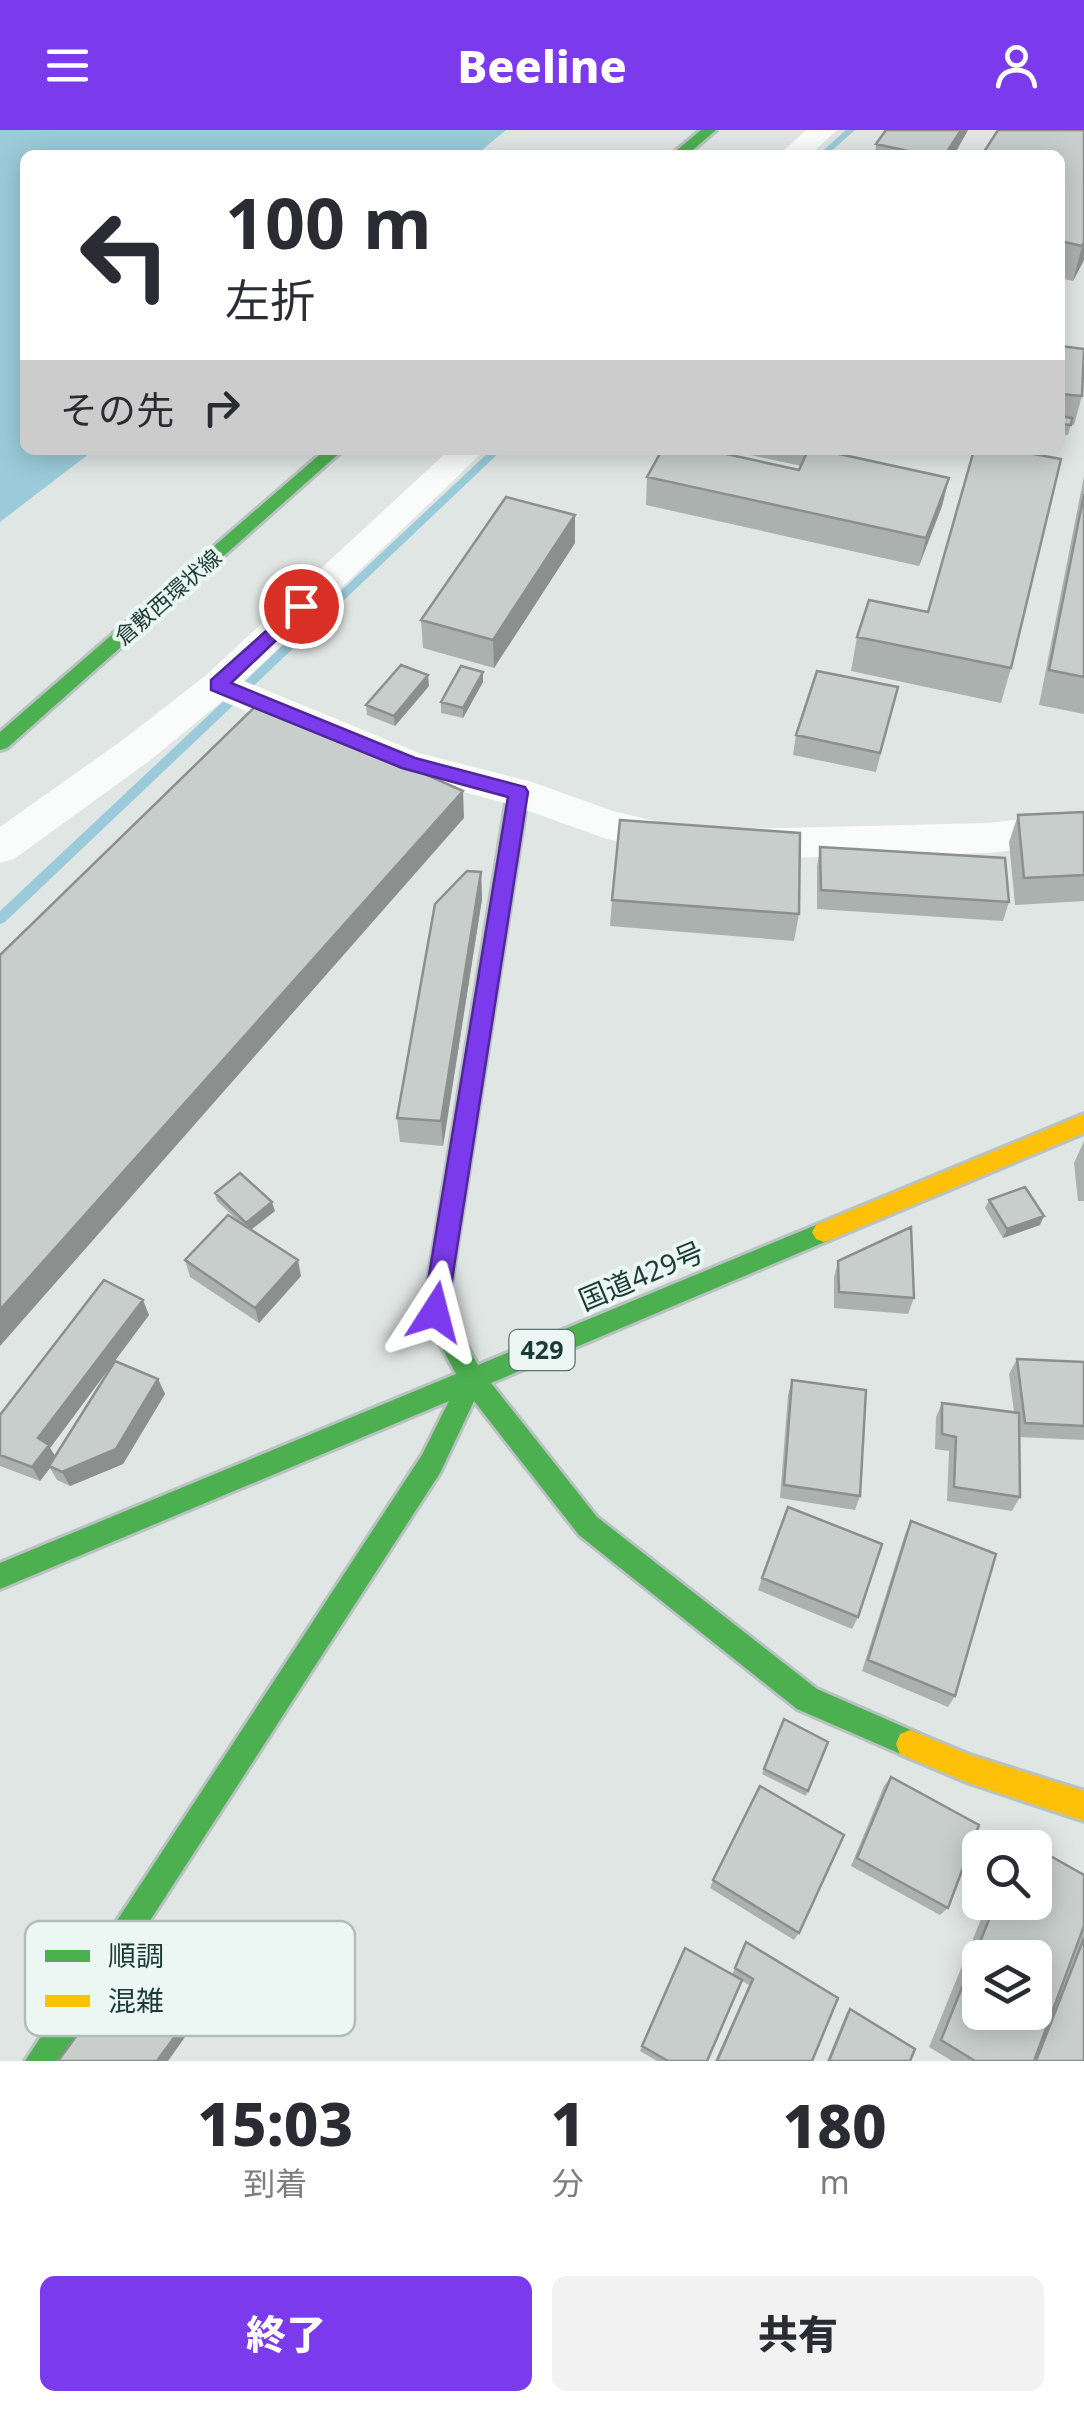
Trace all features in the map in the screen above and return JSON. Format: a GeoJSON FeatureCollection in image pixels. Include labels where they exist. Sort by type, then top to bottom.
{"type":"FeatureCollection","features":[{"type":"Feature","properties":{"kind":"main road"},"geometry":{"type":"LineString","coordinates":[[684,150],[709,130]]}},
{"type":"Feature","properties":{"kind":"main road","name":"倉敷西環状線"},"geometry":{"type":"LineString","coordinates":[[0,743],[329,455]]}},
{"type":"Feature","properties":{"kind":"main road"},"geometry":{"type":"LineString","coordinates":[[518,792],[435,1312],[472,1379],[588,1526],[806,1699],[969,1770],[1084,1806]]}},
{"type":"Feature","properties":{"kind":"main road","name":"国道429号"},"geometry":{"type":"LineString","coordinates":[[0,1576],[1084,1124]]}},
{"type":"Feature","properties":{"kind":"main road"},"geometry":{"type":"LineString","coordinates":[[132,1921],[431,1464],[472,1379]]}},
{"type":"Feature","properties":{"kind":"main road"},"geometry":{"type":"LineString","coordinates":[[41,2061],[57,2036]]}},
{"type":"Feature","properties":{"kind":"street"},"geometry":{"type":"LineString","coordinates":[[799,150],[823,130]]}},
{"type":"Feature","properties":{"kind":"street"},"geometry":{"type":"LineString","coordinates":[[0,848],[138,750],[233,691],[463,455]]}},
{"type":"Feature","properties":{"kind":"street"},"geometry":{"type":"LineString","coordinates":[[233,691],[409,764],[518,792],[608,824],[699,845],[987,838],[1084,828]]}},
{"type":"Feature","properties":{"kind":"water"},"geometry":{"type":"Polygon","coordinates":[[[0,130],[506,130],[482,150],[20,150],[20,455],[87,455],[0,522],[0,130]]]}},
{"type":"Feature","properties":{"kind":"building"},"geometry":{"type":"Polygon","coordinates":[[[886,130],[961,130],[948,150],[903,150],[876,144],[886,130]]]}},
{"type":"Feature","properties":{"kind":"building"},"geometry":{"type":"Polygon","coordinates":[[[998,130],[1084,130],[1082,246],[1065,242],[1065,150],[985,150],[998,130]]]}},
{"type":"Feature","properties":{"kind":"building"},"geometry":{"type":"Polygon","coordinates":[[[1065,347],[1084,349],[1082,396],[1065,394],[1065,347]]]}},
{"type":"Feature","properties":{"kind":"building"},"geometry":{"type":"Polygon","coordinates":[[[659,455],[731,455],[799,470],[806,455],[844,455],[949,478],[926,538],[647,477],[659,455]]]}},
{"type":"Feature","properties":{"kind":"building"},"geometry":{"type":"Polygon","coordinates":[[[973,455],[1039,455],[1061,459],[1011,668],[857,637],[869,600],[928,612],[973,455]]]}},
{"type":"Feature","properties":{"kind":"building"},"geometry":{"type":"Polygon","coordinates":[[[1084,494],[1084,677],[1049,670],[1084,494]]]}},
{"type":"Feature","properties":{"kind":"building"},"geometry":{"type":"Polygon","coordinates":[[[506,497],[575,515],[493,640],[421,620],[506,497]]]}},
{"type":"Feature","properties":{"kind":"building"},"geometry":{"type":"Polygon","coordinates":[[[401,665],[428,675],[394,716],[366,705],[401,665]]]}},
{"type":"Feature","properties":{"kind":"building"},"geometry":{"type":"Polygon","coordinates":[[[461,666],[483,672],[463,708],[441,702],[461,666]]]}},
{"type":"Feature","properties":{"kind":"building"},"geometry":{"type":"Polygon","coordinates":[[[817,671],[898,687],[880,753],[796,735],[817,671]]]}},
{"type":"Feature","properties":{"kind":"building"},"geometry":{"type":"Polygon","coordinates":[[[261,701],[463,791],[0,1310],[0,955],[261,701]]]}},
{"type":"Feature","properties":{"kind":"building"},"geometry":{"type":"Polygon","coordinates":[[[1084,812],[1084,875],[1024,878],[1018,815],[1084,812]]]}},
{"type":"Feature","properties":{"kind":"building"},"geometry":{"type":"Polygon","coordinates":[[[620,820],[800,833],[799,914],[612,900],[620,820]]]}},
{"type":"Feature","properties":{"kind":"building"},"geometry":{"type":"Polygon","coordinates":[[[820,847],[1005,858],[1009,902],[821,890],[820,847]]]}},
{"type":"Feature","properties":{"kind":"building"},"geometry":{"type":"Polygon","coordinates":[[[467,871],[481,872],[441,1121],[397,1118],[435,904],[467,871]]]}},
{"type":"Feature","properties":{"kind":"building"},"geometry":{"type":"Polygon","coordinates":[[[240,1173],[272,1202],[246,1223],[215,1193],[240,1173]]]}},
{"type":"Feature","properties":{"kind":"building"},"geometry":{"type":"Polygon","coordinates":[[[1025,1187],[1044,1216],[1007,1229],[989,1200],[1025,1187]]]}},
{"type":"Feature","properties":{"kind":"building"},"geometry":{"type":"Polygon","coordinates":[[[228,1215],[298,1260],[255,1308],[185,1260],[228,1215]]]}},
{"type":"Feature","properties":{"kind":"building"},"geometry":{"type":"Polygon","coordinates":[[[911,1227],[914,1298],[839,1292],[838,1261],[911,1227]]]}},
{"type":"Feature","properties":{"kind":"building"},"geometry":{"type":"Polygon","coordinates":[[[104,1280],[143,1300],[38,1438],[49,1445],[32,1467],[0,1455],[0,1415],[104,1280]]]}},
{"type":"Feature","properties":{"kind":"building"},"geometry":{"type":"Polygon","coordinates":[[[1017,1359],[1084,1362],[1084,1426],[1025,1423],[1017,1359]]]}},
{"type":"Feature","properties":{"kind":"building"},"geometry":{"type":"Polygon","coordinates":[[[115,1361],[158,1379],[116,1449],[62,1472],[49,1466],[115,1361]]]}},
{"type":"Feature","properties":{"kind":"building"},"geometry":{"type":"Polygon","coordinates":[[[792,1380],[866,1390],[860,1496],[784,1485],[792,1380]]]}},
{"type":"Feature","properties":{"kind":"building"},"geometry":{"type":"Polygon","coordinates":[[[942,1403],[1019,1413],[1020,1497],[954,1487],[956,1437],[942,1434],[942,1403]]]}},
{"type":"Feature","properties":{"kind":"building"},"geometry":{"type":"Polygon","coordinates":[[[788,1507],[882,1544],[858,1617],[762,1578],[788,1507]]]}},
{"type":"Feature","properties":{"kind":"building"},"geometry":{"type":"Polygon","coordinates":[[[911,1521],[996,1554],[955,1696],[868,1660],[911,1521]]]}},
{"type":"Feature","properties":{"kind":"building"},"geometry":{"type":"Polygon","coordinates":[[[784,1719],[828,1742],[808,1791],[764,1769],[784,1719]]]}},
{"type":"Feature","properties":{"kind":"building"},"geometry":{"type":"Polygon","coordinates":[[[891,1777],[979,1825],[977,1830],[962,1830],[962,1871],[948,1908],[857,1858],[891,1777]]]}},
{"type":"Feature","properties":{"kind":"building"},"geometry":{"type":"Polygon","coordinates":[[[760,1786],[844,1835],[799,1933],[713,1880],[760,1786]]]}},
{"type":"Feature","properties":{"kind":"building"},"geometry":{"type":"Polygon","coordinates":[[[1052,1857],[1084,1875],[1084,1926],[1052,2012],[1052,1940],[981,1940],[989,1920],[1052,1920],[1052,1857]]]}},
{"type":"Feature","properties":{"kind":"building"},"geometry":{"type":"Polygon","coordinates":[[[1084,1938],[1084,2061],[1036,2061],[1048,2030],[1052,2030],[1052,2020],[1084,1938]]]}},
{"type":"Feature","properties":{"kind":"building"},"geometry":{"type":"Polygon","coordinates":[[[746,1942],[838,1998],[812,2061],[717,2061],[753,1979],[735,1968],[746,1942]]]}},
{"type":"Feature","properties":{"kind":"building"},"geometry":{"type":"Polygon","coordinates":[[[685,1948],[742,1980],[707,2061],[668,2061],[642,2046],[685,1948]]]}},
{"type":"Feature","properties":{"kind":"building"},"geometry":{"type":"Polygon","coordinates":[[[962,1987],[962,2030],[1045,2030],[1034,2061],[975,2061],[941,2040],[962,1987]]]}},
{"type":"Feature","properties":{"kind":"building"},"geometry":{"type":"Polygon","coordinates":[[[850,2009],[915,2049],[910,2061],[829,2061],[850,2009]]]}},
{"type":"Feature","properties":{"kind":"building"},"geometry":{"type":"Polygon","coordinates":[[[76,2036],[175,2036],[157,2061],[58,2061],[76,2036]]]}},
{"type":"Feature","properties":{"kind":"waterway"},"geometry":{"type":"LineString","coordinates":[[828,150],[851,130]]}},
{"type":"Feature","properties":{"kind":"waterway"},"geometry":{"type":"LineString","coordinates":[[0,919],[492,455]]}},
{"type":"Feature","properties":{"kind":"traffic: fast"},"geometry":{"type":"LineString","coordinates":[[684,150],[709,130]]}},
{"type":"Feature","properties":{"kind":"traffic: fast"},"geometry":{"type":"LineString","coordinates":[[0,743],[329,455]]}},
{"type":"Feature","properties":{"kind":"traffic: fast"},"geometry":{"type":"LineString","coordinates":[[518,792],[435,1312],[472,1379],[588,1526],[807,1699],[910,1744]]}},
{"type":"Feature","properties":{"kind":"traffic: fast"},"geometry":{"type":"LineString","coordinates":[[0,1576],[824,1232]]}},
{"type":"Feature","properties":{"kind":"traffic: fast"},"geometry":{"type":"LineString","coordinates":[[132,1921],[431,1464],[472,1379]]}},
{"type":"Feature","properties":{"kind":"traffic: fast"},"geometry":{"type":"LineString","coordinates":[[41,2061],[57,2036]]}},
{"type":"Feature","properties":{"kind":"traffic: slow"},"geometry":{"type":"LineString","coordinates":[[824,1232],[1084,1123]]}},
{"type":"Feature","properties":{"kind":"traffic: slow"},"geometry":{"type":"LineString","coordinates":[[910,1744],[969,1769],[1084,1806]]}},
{"type":"Feature","properties":{"kind":"route"},"geometry":{"type":"LineString","coordinates":[[301,606],[218,685],[409,764],[518,792],[435,1312]]}}]}
